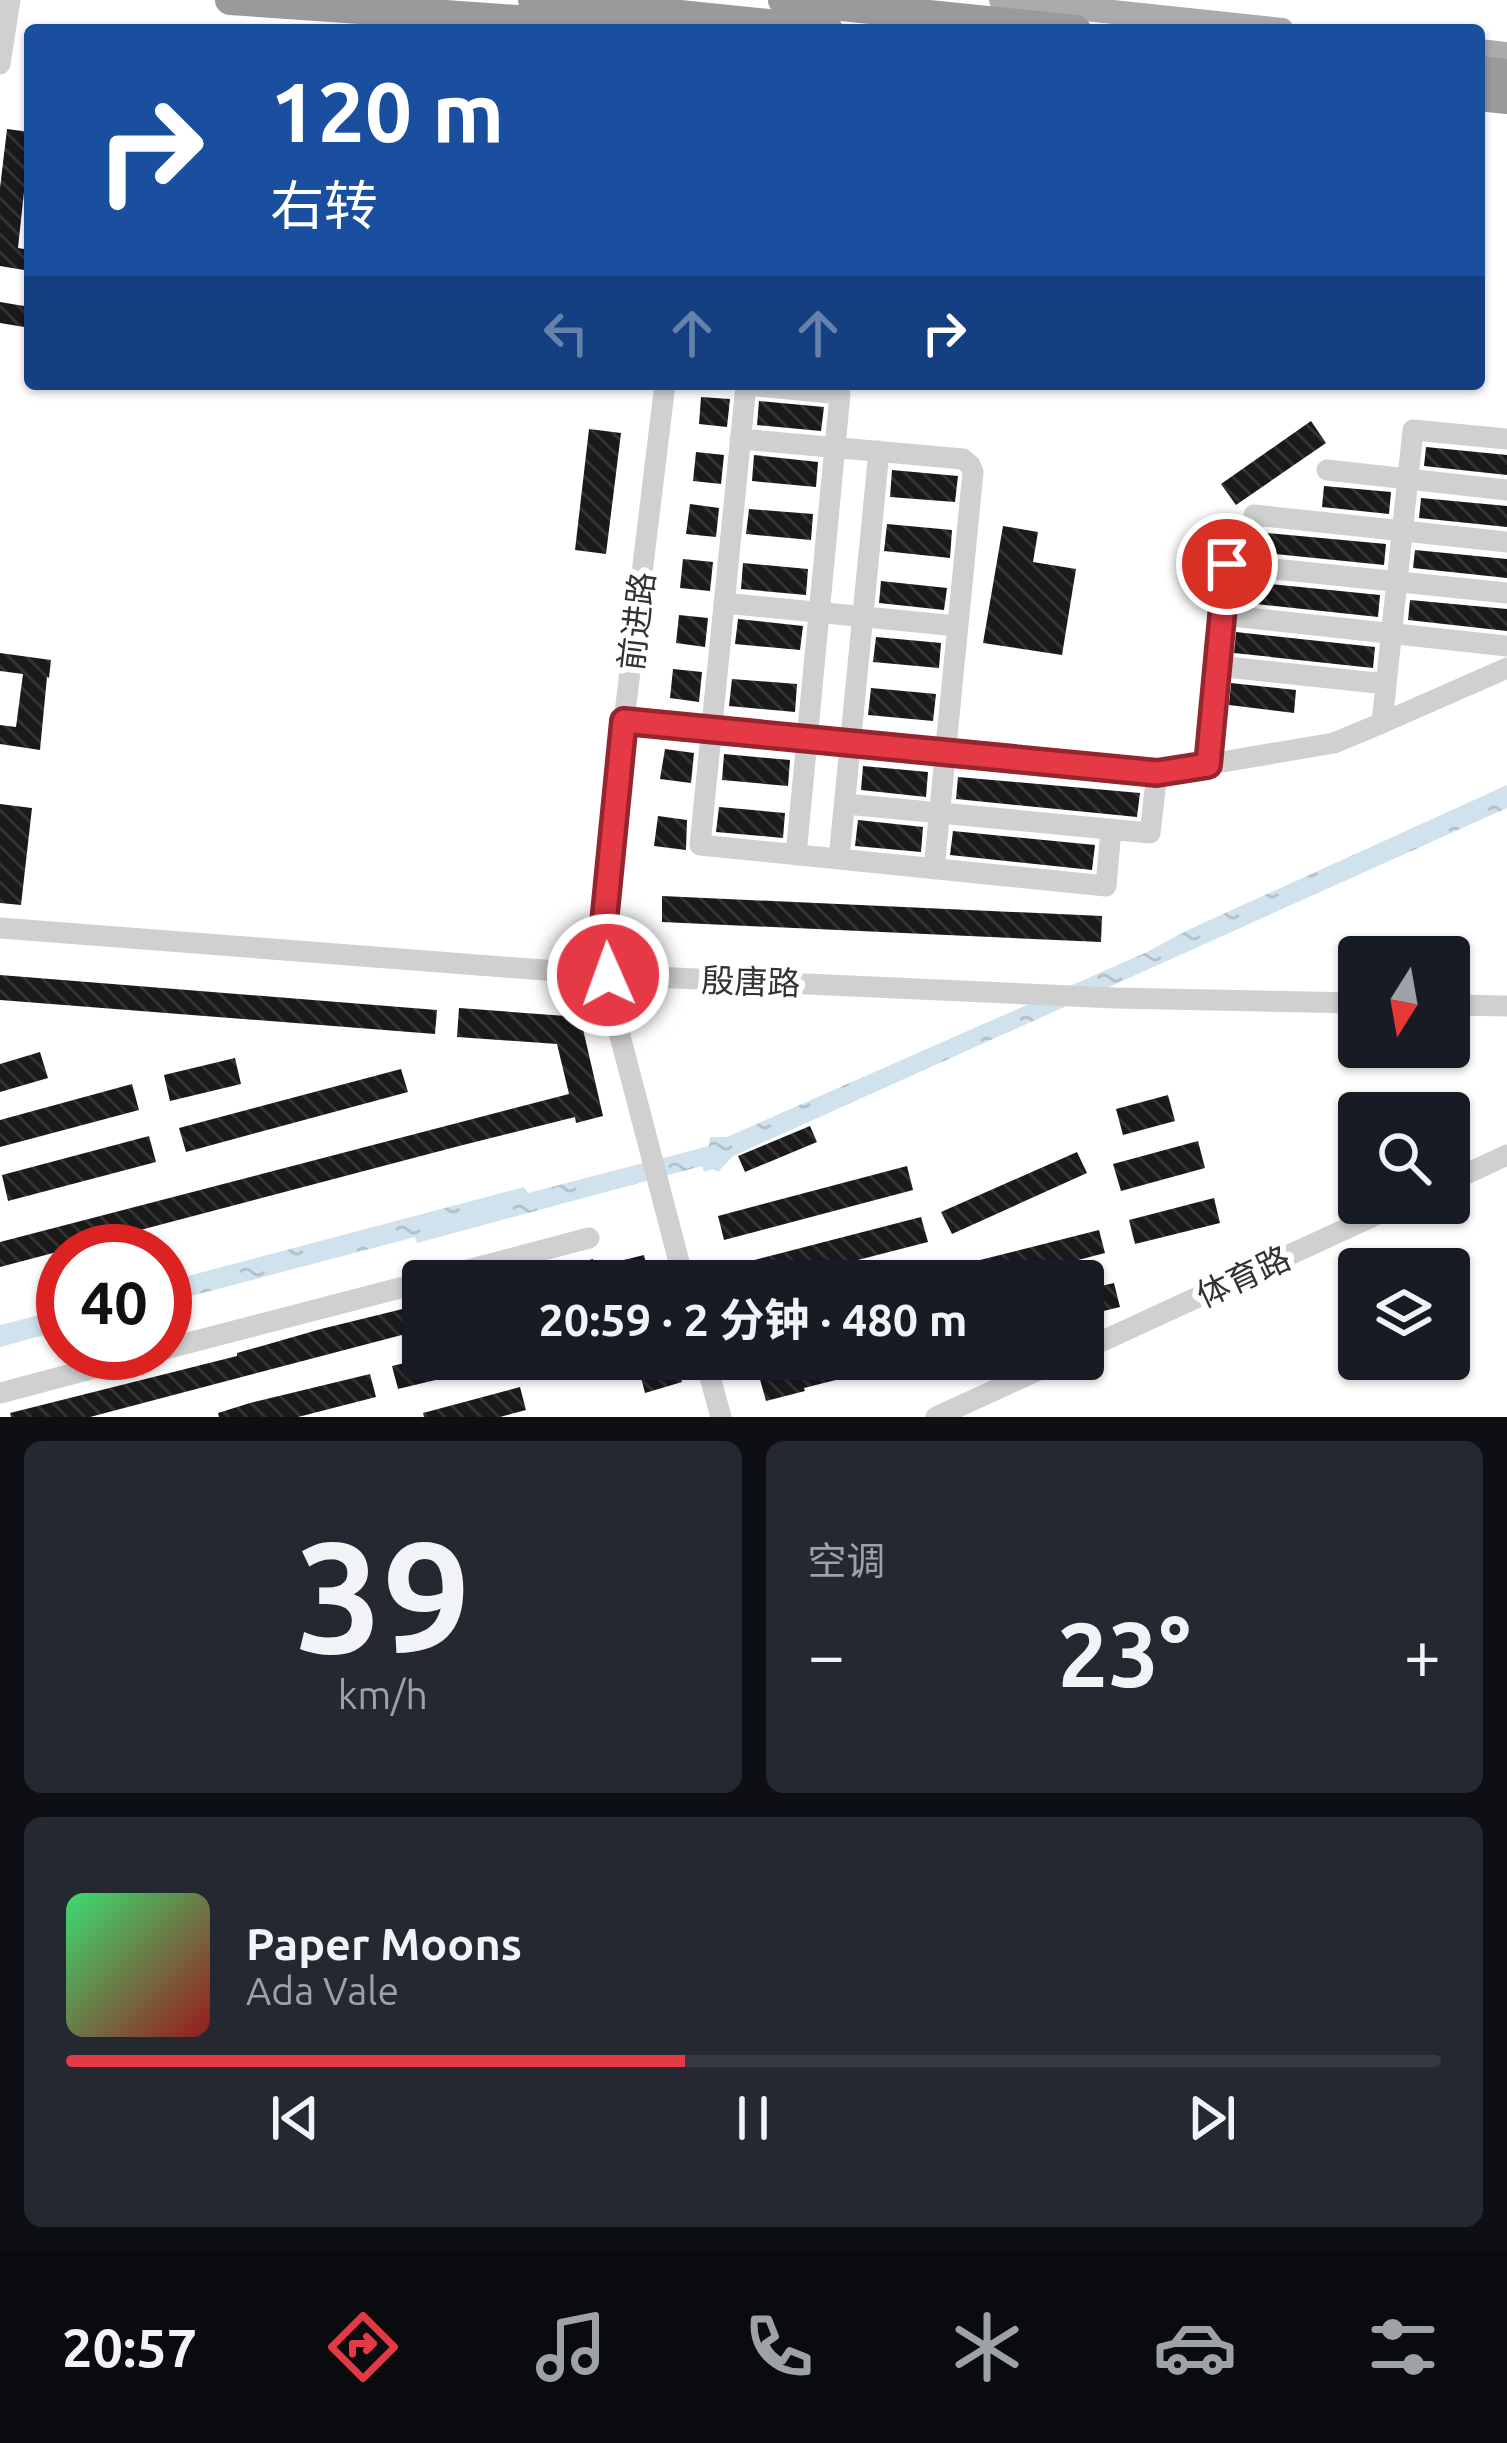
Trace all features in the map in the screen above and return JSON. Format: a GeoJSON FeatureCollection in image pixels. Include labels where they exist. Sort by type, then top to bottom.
{"type":"FeatureCollection","features":[{"type":"Feature","properties":{"kind":"highway"},"geometry":{"type":"LineString","coordinates":[[230,0],[576,24]]}},
{"type":"Feature","properties":{"kind":"highway"},"geometry":{"type":"LineString","coordinates":[[533,0],[769,24]]}},
{"type":"Feature","properties":{"kind":"highway"},"geometry":{"type":"LineString","coordinates":[[794,1],[1018,24]]}},
{"type":"Feature","properties":{"kind":"main road"},"geometry":{"type":"LineString","coordinates":[[392,0],[643,24]]}},
{"type":"Feature","properties":{"kind":"main road"},"geometry":{"type":"LineString","coordinates":[[1001,0],[1226,24]]}},
{"type":"Feature","properties":{"kind":"street"},"geometry":{"type":"LineString","coordinates":[[0,64],[10,0]]}},
{"type":"Feature","properties":{"kind":"street","name":"前进路"},"geometry":{"type":"LineString","coordinates":[[664,390],[604,923],[612,1005],[678,1260]]}},
{"type":"Feature","properties":{"kind":"street"},"geometry":{"type":"LineString","coordinates":[[745,390],[700,845],[1106,886],[1111,829]]}},
{"type":"Feature","properties":{"kind":"street"},"geometry":{"type":"LineString","coordinates":[[796,855],[840,394],[798,390]]}},
{"type":"Feature","properties":{"kind":"street"},"geometry":{"type":"LineString","coordinates":[[1382,723],[1413,430],[1507,440]]}},
{"type":"Feature","properties":{"kind":"street"},"geometry":{"type":"LineString","coordinates":[[740,439],[963,459],[970,465],[973,472],[934,869]]}},
{"type":"Feature","properties":{"kind":"street"},"geometry":{"type":"LineString","coordinates":[[839,860],[879,451]]}},
{"type":"Feature","properties":{"kind":"street"},"geometry":{"type":"LineString","coordinates":[[1327,470],[1507,490]]}},
{"type":"Feature","properties":{"kind":"street"},"geometry":{"type":"LineString","coordinates":[[1248,566],[1254,515],[1507,542]]}},
{"type":"Feature","properties":{"kind":"street"},"geometry":{"type":"LineString","coordinates":[[1208,765],[1227,564],[1507,593]]}},
{"type":"Feature","properties":{"kind":"street"},"geometry":{"type":"LineString","coordinates":[[724,603],[957,626]]}},
{"type":"Feature","properties":{"kind":"street"},"geometry":{"type":"LineString","coordinates":[[1222,615],[1507,646]]}},
{"type":"Feature","properties":{"kind":"street"},"geometry":{"type":"LineString","coordinates":[[1217,666],[1386,684]]}},
{"type":"Feature","properties":{"kind":"street"},"geometry":{"type":"LineString","coordinates":[[624,721],[1157,773],[1334,743],[1507,668]]}},
{"type":"Feature","properties":{"kind":"street"},"geometry":{"type":"LineString","coordinates":[[846,804],[1150,833],[1157,773]]}},
{"type":"Feature","properties":{"kind":"street","name":"殷唐路"},"geometry":{"type":"LineString","coordinates":[[0,928],[608,975],[1115,998],[1338,1003]]}},
{"type":"Feature","properties":{"kind":"street"},"geometry":{"type":"LineString","coordinates":[[1470,1005],[1507,1006]]}},
{"type":"Feature","properties":{"kind":"street"},"geometry":{"type":"LineString","coordinates":[[1470,1172],[1507,1155]]}},
{"type":"Feature","properties":{"kind":"street","name":"体育路"},"geometry":{"type":"LineString","coordinates":[[1104,1340],[1356,1224]]}},
{"type":"Feature","properties":{"kind":"street"},"geometry":{"type":"LineString","coordinates":[[505,1260],[589,1238]]}},
{"type":"Feature","properties":{"kind":"street"},"geometry":{"type":"LineString","coordinates":[[192,1342],[402,1287]]}},
{"type":"Feature","properties":{"kind":"street"},"geometry":{"type":"LineString","coordinates":[[0,1393],[49,1380]]}},
{"type":"Feature","properties":{"kind":"street"},"geometry":{"type":"LineString","coordinates":[[711,1380],[721,1417]]}},
{"type":"Feature","properties":{"kind":"street"},"geometry":{"type":"LineString","coordinates":[[936,1417],[1017,1380]]}},
{"type":"Feature","properties":{"kind":"water"},"geometry":{"type":"Polygon","coordinates":[[[1507,785],[1507,808],[733,1156],[718,1172],[704,1172],[702,1166],[417,1243],[415,1237],[192,1296],[192,1275],[524,1187],[528,1193],[709,1146],[710,1137],[727,1137],[1507,785]]]}},
{"type":"Feature","properties":{"kind":"water"},"geometry":{"type":"Polygon","coordinates":[[[36,1316],[36,1337],[0,1347],[0,1325],[36,1316]]]}},
{"type":"Feature","properties":{"kind":"building"},"geometry":{"type":"Polygon","coordinates":[[[7,129],[24,131],[18,248],[24,249],[24,270],[0,266],[0,188],[7,129]]]}},
{"type":"Feature","properties":{"kind":"building"},"geometry":{"type":"Polygon","coordinates":[[[0,302],[24,306],[24,327],[0,323],[0,302]]]}},
{"type":"Feature","properties":{"kind":"building"},"geometry":{"type":"Polygon","coordinates":[[[701,397],[730,399],[727,427],[699,424],[701,397]]]}},
{"type":"Feature","properties":{"kind":"building"},"geometry":{"type":"Polygon","coordinates":[[[759,401],[824,407],[821,431],[757,425],[759,401]]]}},
{"type":"Feature","properties":{"kind":"building"},"geometry":{"type":"Polygon","coordinates":[[[1311,421],[1326,443],[1236,505],[1221,484],[1311,421]]]}},
{"type":"Feature","properties":{"kind":"building"},"geometry":{"type":"Polygon","coordinates":[[[589,429],[621,433],[606,554],[575,550],[589,429]]]}},
{"type":"Feature","properties":{"kind":"building"},"geometry":{"type":"Polygon","coordinates":[[[1426,447],[1507,455],[1507,475],[1424,466],[1426,447]]]}},
{"type":"Feature","properties":{"kind":"building"},"geometry":{"type":"Polygon","coordinates":[[[696,452],[724,455],[721,484],[693,481],[696,452]]]}},
{"type":"Feature","properties":{"kind":"building"},"geometry":{"type":"Polygon","coordinates":[[[754,455],[818,462],[816,487],[752,481],[754,455]]]}},
{"type":"Feature","properties":{"kind":"building"},"geometry":{"type":"Polygon","coordinates":[[[892,470],[958,476],[955,502],[890,497],[892,470]]]}},
{"type":"Feature","properties":{"kind":"building"},"geometry":{"type":"Polygon","coordinates":[[[1324,486],[1391,492],[1389,514],[1322,507],[1324,486]]]}},
{"type":"Feature","properties":{"kind":"building"},"geometry":{"type":"Polygon","coordinates":[[[1421,498],[1507,506],[1507,527],[1419,518],[1421,498]]]}},
{"type":"Feature","properties":{"kind":"building"},"geometry":{"type":"Polygon","coordinates":[[[690,504],[719,508],[716,537],[686,534],[690,504]]]}},
{"type":"Feature","properties":{"kind":"building"},"geometry":{"type":"Polygon","coordinates":[[[749,509],[813,514],[811,540],[746,534],[749,509]]]}},
{"type":"Feature","properties":{"kind":"building"},"geometry":{"type":"Polygon","coordinates":[[[887,524],[952,530],[950,558],[884,551],[887,524]]]}},
{"type":"Feature","properties":{"kind":"building"},"geometry":{"type":"Polygon","coordinates":[[[1003,526],[1038,532],[1033,562],[1076,569],[1062,655],[983,643],[1003,526]]]}},
{"type":"Feature","properties":{"kind":"building"},"geometry":{"type":"Polygon","coordinates":[[[1267,533],[1386,544],[1384,565],[1265,553],[1267,533]]]}},
{"type":"Feature","properties":{"kind":"building"},"geometry":{"type":"Polygon","coordinates":[[[1415,550],[1507,559],[1507,578],[1413,568],[1415,550]]]}},
{"type":"Feature","properties":{"kind":"building"},"geometry":{"type":"Polygon","coordinates":[[[683,559],[713,562],[710,591],[680,588],[683,559]]]}},
{"type":"Feature","properties":{"kind":"building"},"geometry":{"type":"Polygon","coordinates":[[[743,563],[808,569],[806,595],[741,589],[743,563]]]}},
{"type":"Feature","properties":{"kind":"building"},"geometry":{"type":"Polygon","coordinates":[[[881,581],[947,588],[944,610],[879,603],[881,581]]]}},
{"type":"Feature","properties":{"kind":"building"},"geometry":{"type":"Polygon","coordinates":[[[1240,581],[1380,595],[1378,617],[1238,602],[1240,581]]]}},
{"type":"Feature","properties":{"kind":"building"},"geometry":{"type":"Polygon","coordinates":[[[1410,600],[1507,609],[1507,631],[1408,620],[1410,600]]]}},
{"type":"Feature","properties":{"kind":"building"},"geometry":{"type":"Polygon","coordinates":[[[679,615],[708,618],[705,647],[676,643],[679,615]]]}},
{"type":"Feature","properties":{"kind":"building"},"geometry":{"type":"Polygon","coordinates":[[[738,619],[803,626],[800,650],[735,644],[738,619]]]}},
{"type":"Feature","properties":{"kind":"building"},"geometry":{"type":"Polygon","coordinates":[[[1236,632],[1375,647],[1373,668],[1234,653],[1236,632]]]}},
{"type":"Feature","properties":{"kind":"building"},"geometry":{"type":"Polygon","coordinates":[[[876,637],[941,643],[939,668],[873,662],[876,637]]]}},
{"type":"Feature","properties":{"kind":"building"},"geometry":{"type":"Polygon","coordinates":[[[0,653],[51,660],[40,750],[0,744],[0,725],[16,727],[23,674],[0,671],[0,653]]]}},
{"type":"Feature","properties":{"kind":"building"},"geometry":{"type":"Polygon","coordinates":[[[673,669],[702,672],[699,702],[670,698],[673,669]]]}},
{"type":"Feature","properties":{"kind":"building"},"geometry":{"type":"Polygon","coordinates":[[[732,679],[797,684],[795,712],[729,706],[732,679]]]}},
{"type":"Feature","properties":{"kind":"building"},"geometry":{"type":"Polygon","coordinates":[[[1231,683],[1296,690],[1294,713],[1229,705],[1231,683]]]}},
{"type":"Feature","properties":{"kind":"building"},"geometry":{"type":"Polygon","coordinates":[[[871,688],[936,694],[933,721],[868,715],[871,688]]]}},
{"type":"Feature","properties":{"kind":"building"},"geometry":{"type":"Polygon","coordinates":[[[665,749],[694,753],[691,783],[660,779],[665,749]]]}},
{"type":"Feature","properties":{"kind":"building"},"geometry":{"type":"Polygon","coordinates":[[[724,754],[790,760],[788,786],[722,780],[724,754]]]}},
{"type":"Feature","properties":{"kind":"building"},"geometry":{"type":"Polygon","coordinates":[[[863,766],[928,772],[926,797],[861,790],[863,766]]]}},
{"type":"Feature","properties":{"kind":"building"},"geometry":{"type":"Polygon","coordinates":[[[958,777],[1140,793],[1137,817],[956,799],[958,777]]]}},
{"type":"Feature","properties":{"kind":"building"},"geometry":{"type":"Polygon","coordinates":[[[0,804],[32,808],[21,905],[0,903],[0,804]]]}},
{"type":"Feature","properties":{"kind":"building"},"geometry":{"type":"Polygon","coordinates":[[[719,807],[785,813],[783,838],[716,832],[719,807]]]}},
{"type":"Feature","properties":{"kind":"building"},"geometry":{"type":"Polygon","coordinates":[[[658,816],[687,820],[686,850],[654,846],[658,816]]]}},
{"type":"Feature","properties":{"kind":"building"},"geometry":{"type":"Polygon","coordinates":[[[858,820],[923,827],[921,852],[855,846],[858,820]]]}},
{"type":"Feature","properties":{"kind":"building"},"geometry":{"type":"Polygon","coordinates":[[[953,831],[1095,845],[1092,870],[950,855],[953,831]]]}},
{"type":"Feature","properties":{"kind":"building"},"geometry":{"type":"Polygon","coordinates":[[[662,896],[1102,916],[1101,942],[662,922],[662,896]]]}},
{"type":"Feature","properties":{"kind":"building"},"geometry":{"type":"Polygon","coordinates":[[[0,975],[437,1010],[435,1034],[0,1000],[0,975]]]}},
{"type":"Feature","properties":{"kind":"building"},"geometry":{"type":"Polygon","coordinates":[[[459,1008],[566,1016],[583,1029],[603,1116],[576,1123],[575,1117],[163,1224],[69,1224],[569,1094],[557,1044],[457,1037],[459,1008]]]}},
{"type":"Feature","properties":{"kind":"building"},"geometry":{"type":"Polygon","coordinates":[[[40,1052],[48,1078],[0,1092],[0,1064],[40,1052]]]}},
{"type":"Feature","properties":{"kind":"building"},"geometry":{"type":"Polygon","coordinates":[[[235,1058],[241,1084],[170,1101],[164,1075],[235,1058]]]}},
{"type":"Feature","properties":{"kind":"building"},"geometry":{"type":"Polygon","coordinates":[[[401,1069],[408,1092],[186,1152],[179,1128],[401,1069]]]}},
{"type":"Feature","properties":{"kind":"building"},"geometry":{"type":"Polygon","coordinates":[[[132,1084],[139,1110],[0,1147],[0,1120],[132,1084]]]}},
{"type":"Feature","properties":{"kind":"building"},"geometry":{"type":"Polygon","coordinates":[[[1168,1095],[1175,1121],[1123,1135],[1116,1109],[1168,1095]]]}},
{"type":"Feature","properties":{"kind":"building"},"geometry":{"type":"Polygon","coordinates":[[[810,1126],[817,1142],[745,1172],[738,1156],[810,1126]]]}},
{"type":"Feature","properties":{"kind":"building"},"geometry":{"type":"Polygon","coordinates":[[[149,1136],[156,1162],[8,1201],[2,1175],[149,1136]]]}},
{"type":"Feature","properties":{"kind":"building"},"geometry":{"type":"Polygon","coordinates":[[[1198,1141],[1205,1168],[1121,1191],[1113,1164],[1198,1141]]]}},
{"type":"Feature","properties":{"kind":"building"},"geometry":{"type":"Polygon","coordinates":[[[1077,1152],[1087,1173],[952,1234],[941,1212],[1077,1152]]]}},
{"type":"Feature","properties":{"kind":"building"},"geometry":{"type":"Polygon","coordinates":[[[907,1166],[913,1190],[724,1240],[718,1216],[907,1166]]]}},
{"type":"Feature","properties":{"kind":"building"},"geometry":{"type":"Polygon","coordinates":[[[1214,1198],[1220,1223],[1135,1244],[1129,1220],[1214,1198]]]}},
{"type":"Feature","properties":{"kind":"building"},"geometry":{"type":"Polygon","coordinates":[[[921,1217],[928,1242],[858,1260],[754,1260],[921,1217]]]}},
{"type":"Feature","properties":{"kind":"building"},"geometry":{"type":"Polygon","coordinates":[[[1099,1230],[1105,1253],[1078,1260],[980,1260],[1099,1230]]]}},
{"type":"Feature","properties":{"kind":"building"},"geometry":{"type":"Polygon","coordinates":[[[36,1233],[36,1258],[0,1267],[0,1242],[36,1233]]]}},
{"type":"Feature","properties":{"kind":"building"},"geometry":{"type":"Polygon","coordinates":[[[1114,1283],[1120,1307],[1104,1311],[1104,1285],[1114,1283]]]}},
{"type":"Feature","properties":{"kind":"building"},"geometry":{"type":"Polygon","coordinates":[[[402,1309],[402,1335],[90,1417],[11,1417],[10,1413],[141,1380],[192,1380],[192,1367],[402,1309]]]}},
{"type":"Feature","properties":{"kind":"building"},"geometry":{"type":"Polygon","coordinates":[[[402,1364],[402,1380],[435,1380],[398,1389],[392,1366],[402,1364]]]}},
{"type":"Feature","properties":{"kind":"building"},"geometry":{"type":"Polygon","coordinates":[[[370,1374],[376,1397],[298,1417],[219,1417],[218,1413],[250,1403],[370,1374]]]}},
{"type":"Feature","properties":{"kind":"building"},"geometry":{"type":"Polygon","coordinates":[[[642,1380],[681,1380],[682,1382],[645,1393],[642,1380]]]}},
{"type":"Feature","properties":{"kind":"building"},"geometry":{"type":"Polygon","coordinates":[[[760,1380],[836,1380],[805,1391],[766,1401],[760,1380]]]}},
{"type":"Feature","properties":{"kind":"building"},"geometry":{"type":"Polygon","coordinates":[[[520,1387],[526,1410],[500,1417],[424,1417],[423,1413],[520,1387]]]}},
{"type":"Feature","properties":{"kind":"route"},"geometry":{"type":"LineString","coordinates":[[608,975],[604,923],[624,721],[1157,773],[1208,765],[1227,564]]}}]}
